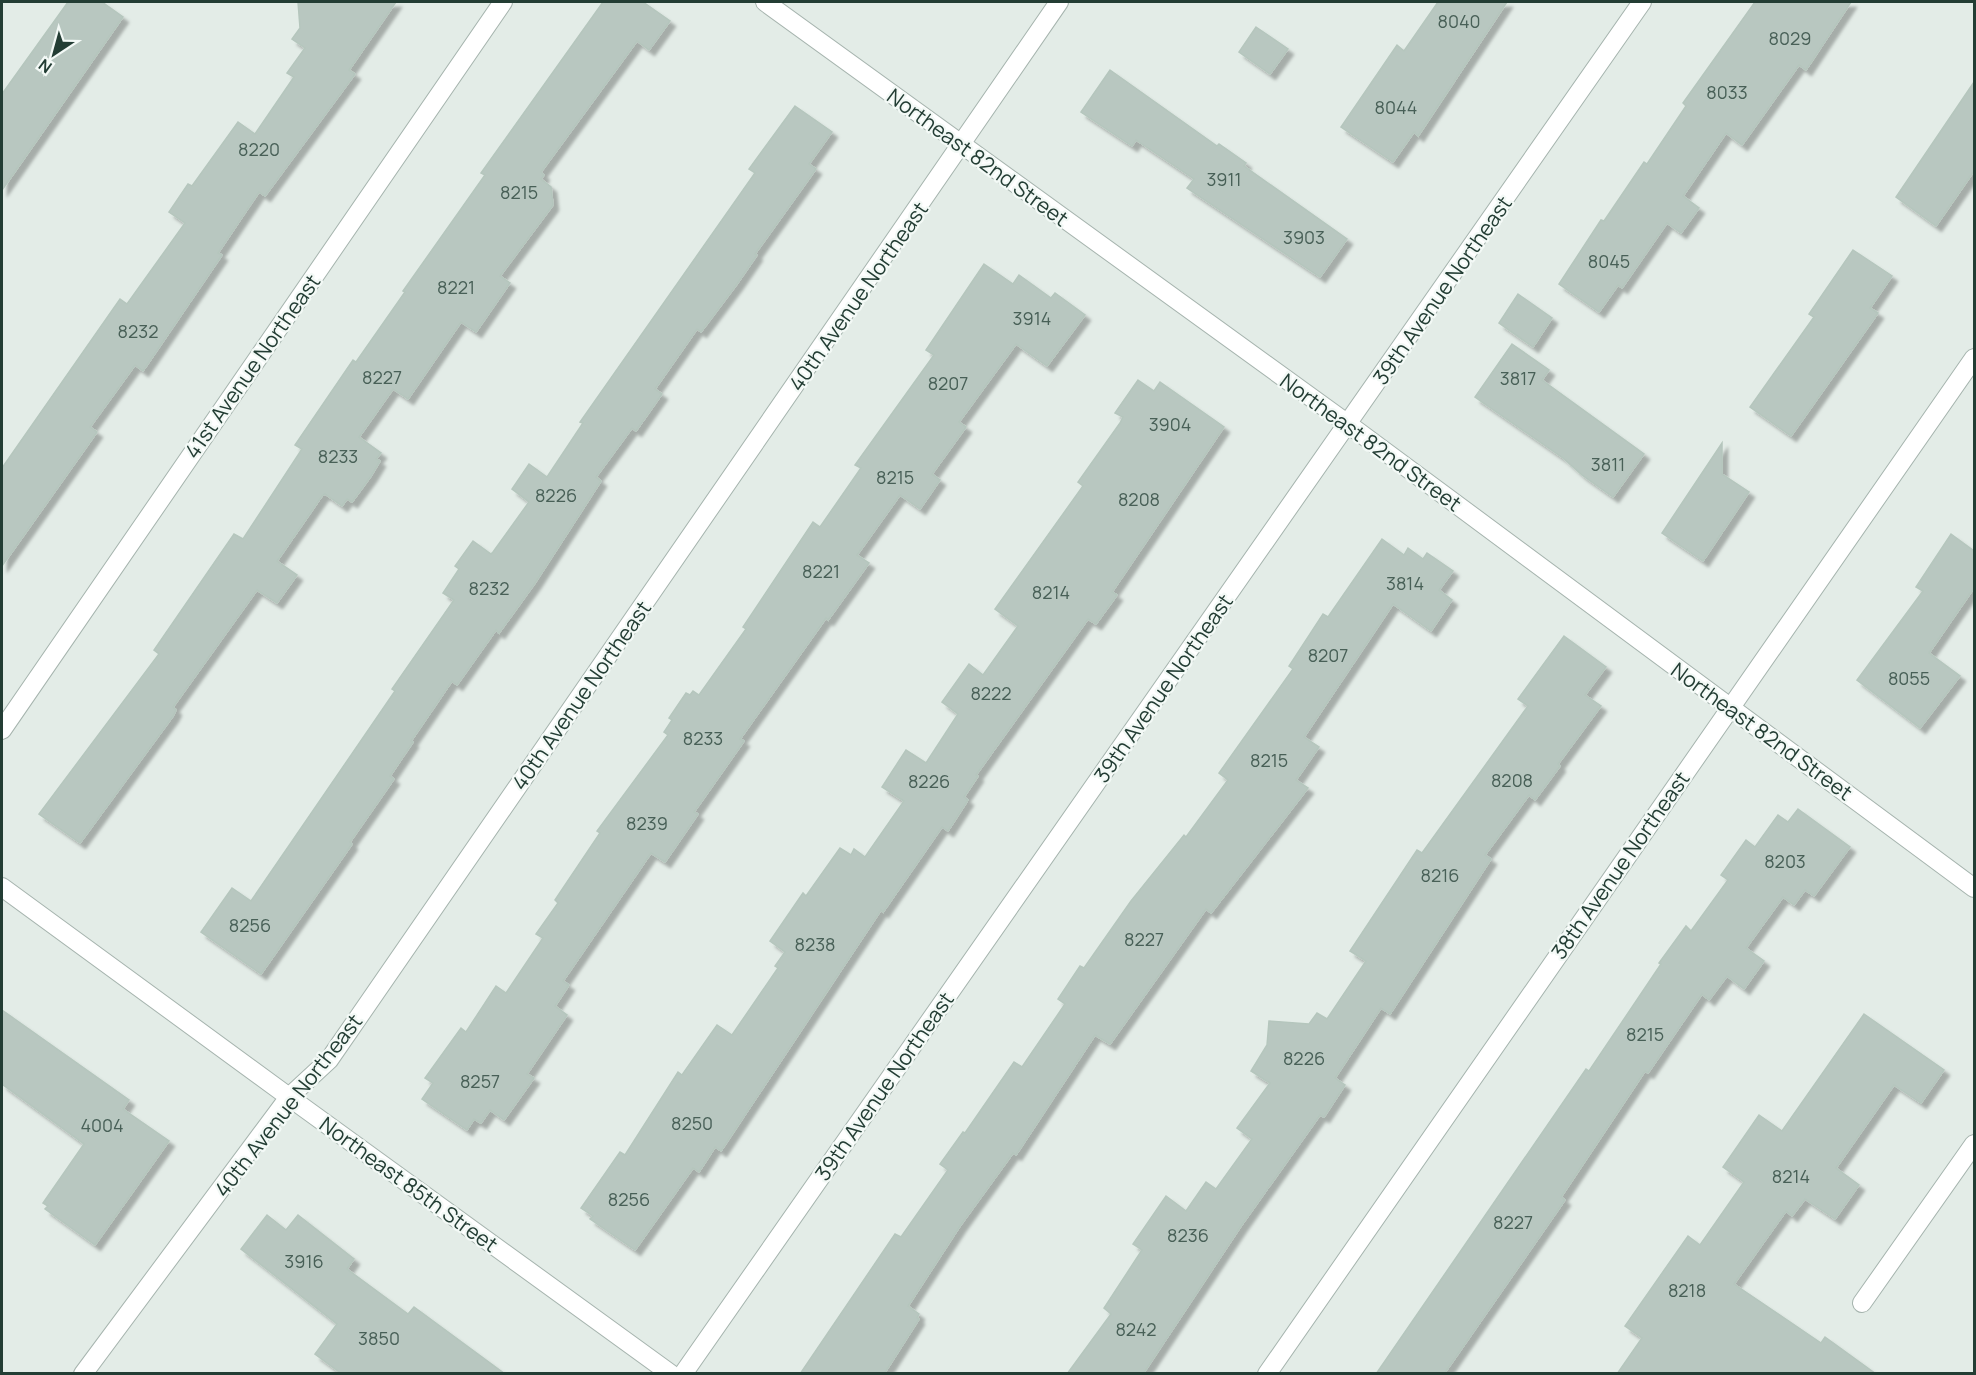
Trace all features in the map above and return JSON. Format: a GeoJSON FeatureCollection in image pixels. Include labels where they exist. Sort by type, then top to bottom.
{"type":"FeatureCollection","features":[{"type":"Feature","properties":{"kind":"street","name":"41st Avenue Northeast"},"geometry":{"type":"LineString","coordinates":[[2,730],[503,2]]}},
{"type":"Feature","properties":{"kind":"street","name":"Northeast 82nd Street"},"geometry":{"type":"LineString","coordinates":[[765,2],[1348,424],[1974,888]]}},
{"type":"Feature","properties":{"kind":"street","name":"40th Avenue Northeast"},"geometry":{"type":"LineString","coordinates":[[83,1374],[289,1097],[329,1060],[1059,2]]}},
{"type":"Feature","properties":{"kind":"street","name":"39th Avenue Northeast"},"geometry":{"type":"LineString","coordinates":[[683,1374],[1642,2]]}},
{"type":"Feature","properties":{"kind":"street","name":"38th Avenue Northeast"},"geometry":{"type":"LineString","coordinates":[[1267,1374],[1974,358]]}},
{"type":"Feature","properties":{"kind":"street","name":"Northeast 85th Street"},"geometry":{"type":"LineString","coordinates":[[2,887],[671,1374]]}},
{"type":"Feature","properties":{"kind":"street"},"geometry":{"type":"LineString","coordinates":[[1862,1303],[1974,1144]]}},
{"type":"Feature","properties":{"kind":"building"},"geometry":{"type":"Polygon","coordinates":[[[68,2],[102,2],[123,17],[2,190],[2,94],[68,2]]]}},
{"type":"Feature","properties":{"kind":"building"},"geometry":{"type":"Polygon","coordinates":[[[298,2],[396,2],[349,70],[355,74],[265,196],[259,192],[218,253],[222,255],[143,371],[135,365],[90,427],[97,432],[2,566],[2,468],[120,299],[127,304],[185,223],[169,212],[188,184],[192,186],[238,122],[255,134],[294,77],[287,73],[305,48],[292,39],[300,28],[298,2]]]}},
{"type":"Feature","properties":{"kind":"building"},"geometry":{"type":"Polygon","coordinates":[[[603,2],[643,2],[670,21],[649,50],[637,41],[541,172],[544,175],[541,179],[551,187],[553,205],[500,276],[510,283],[476,332],[461,322],[408,399],[393,389],[359,437],[381,453],[376,459],[380,461],[371,476],[352,502],[347,499],[342,506],[325,494],[322,496],[277,561],[297,575],[277,603],[257,590],[173,707],[176,710],[173,716],[80,843],[39,814],[159,654],[154,650],[234,534],[243,539],[302,449],[295,445],[353,360],[356,362],[405,292],[403,291],[485,175],[481,173],[603,2]]]}},
{"type":"Feature","properties":{"kind":"building"},"geometry":{"type":"Polygon","coordinates":[[[1438,2],[1507,2],[1418,136],[1414,132],[1393,162],[1341,127],[1397,45],[1404,51],[1438,2]]]}},
{"type":"Feature","properties":{"kind":"building"},"geometry":{"type":"Polygon","coordinates":[[[1755,2],[1851,2],[1806,70],[1799,65],[1742,145],[1726,133],[1683,196],[1699,208],[1681,233],[1667,223],[1622,288],[1618,285],[1599,312],[1559,284],[1601,220],[1604,221],[1644,162],[1647,164],[1686,106],[1683,103],[1755,2]]]}},
{"type":"Feature","properties":{"kind":"building"},"geometry":{"type":"Polygon","coordinates":[[[1256,27],[1288,49],[1270,74],[1239,52],[1256,27]]]}},
{"type":"Feature","properties":{"kind":"building"},"geometry":{"type":"Polygon","coordinates":[[[1110,70],[1217,146],[1219,144],[1246,163],[1244,166],[1347,239],[1320,277],[1187,188],[1194,179],[1136,140],[1132,146],[1081,112],[1110,70]]]}},
{"type":"Feature","properties":{"kind":"building"},"geometry":{"type":"Polygon","coordinates":[[[1974,82],[1974,171],[1936,226],[1896,197],[1974,82]]]}},
{"type":"Feature","properties":{"kind":"building"},"geometry":{"type":"Polygon","coordinates":[[[795,106],[832,132],[809,164],[816,169],[755,254],[757,255],[737,284],[701,332],[697,329],[655,389],[662,394],[636,431],[632,428],[596,477],[601,481],[535,583],[499,633],[496,630],[457,685],[452,681],[411,741],[413,742],[390,776],[394,779],[350,842],[352,844],[261,974],[201,932],[232,888],[251,901],[395,691],[392,689],[454,600],[443,593],[459,569],[455,566],[473,541],[491,554],[493,552],[529,502],[512,489],[529,464],[547,477],[583,423],[580,422],[755,173],[749,169],[795,106]]]}},
{"type":"Feature","properties":{"kind":"building"},"geometry":{"type":"Polygon","coordinates":[[[1853,250],[1892,276],[1870,308],[1878,313],[1791,436],[1750,407],[1814,317],[1809,314],[1853,250]]]}},
{"type":"Feature","properties":{"kind":"building"},"geometry":{"type":"Polygon","coordinates":[[[984,264],[1013,284],[1019,275],[1051,298],[1055,293],[1085,315],[1047,366],[1016,344],[959,422],[966,427],[932,474],[940,480],[920,509],[900,495],[857,555],[869,563],[828,620],[826,618],[740,739],[744,741],[694,812],[698,814],[665,862],[651,853],[563,981],[569,985],[555,1006],[567,1015],[527,1074],[534,1078],[504,1120],[490,1110],[481,1123],[474,1119],[467,1130],[422,1099],[433,1083],[425,1078],[461,1028],[466,1032],[496,986],[506,993],[543,938],[536,934],[558,903],[555,900],[600,833],[597,831],[668,735],[664,732],[672,720],[669,718],[686,693],[690,695],[693,691],[699,695],[746,629],[743,627],[813,522],[820,527],[861,468],[855,465],[934,355],[926,350],[984,264]]]}},
{"type":"Feature","properties":{"kind":"building"},"geometry":{"type":"Polygon","coordinates":[[[1518,294],[1552,318],[1533,347],[1499,323],[1518,294]]]}},
{"type":"Feature","properties":{"kind":"building"},"geometry":{"type":"Polygon","coordinates":[[[1512,344],[1549,370],[1542,380],[1644,454],[1613,497],[1563,458],[1475,397],[1512,344]]]}},
{"type":"Feature","properties":{"kind":"building"},"geometry":{"type":"Polygon","coordinates":[[[1138,380],[1154,391],[1160,382],[1224,427],[1112,592],[1117,595],[1096,624],[1088,619],[976,775],[978,776],[964,797],[968,800],[948,831],[942,827],[883,912],[881,910],[721,1151],[715,1147],[699,1172],[693,1168],[635,1250],[590,1219],[593,1216],[581,1208],[620,1152],[625,1155],[678,1072],[682,1075],[717,1025],[732,1035],[778,968],[775,966],[785,952],[770,941],[803,893],[806,896],[840,848],[851,855],[854,849],[865,857],[904,801],[882,787],[906,750],[926,763],[958,714],[942,702],[969,664],[983,675],[1018,626],[995,609],[1083,486],[1078,482],[1120,423],[1123,417],[1115,413],[1138,380]]]}},
{"type":"Feature","properties":{"kind":"building"},"geometry":{"type":"Polygon","coordinates":[[[1722,443],[1722,474],[1749,492],[1703,561],[1662,533],[1722,443]]]}},
{"type":"Feature","properties":{"kind":"building"},"geometry":{"type":"Polygon","coordinates":[[[1951,534],[1974,551],[1974,588],[1929,653],[1960,676],[1920,728],[1857,680],[1923,591],[1916,587],[1951,534]]]}},
{"type":"Feature","properties":{"kind":"building"},"geometry":{"type":"Polygon","coordinates":[[[1382,539],[1404,555],[1408,548],[1423,559],[1427,553],[1453,571],[1439,590],[1452,600],[1431,631],[1393,604],[1304,737],[1319,747],[1296,780],[1308,788],[1211,913],[1206,909],[1110,1044],[1095,1035],[1016,1155],[1013,1153],[960,1226],[908,1306],[919,1314],[917,1318],[919,1319],[884,1374],[800,1374],[895,1234],[901,1237],[948,1170],[940,1164],[963,1132],[965,1133],[1014,1062],[1022,1067],[1065,1004],[1058,999],[1080,966],[1084,968],[1131,901],[1184,835],[1186,837],[1228,780],[1219,773],[1293,669],[1289,666],[1323,614],[1328,617],[1382,539]]]}},
{"type":"Feature","properties":{"kind":"building"},"geometry":{"type":"Polygon","coordinates":[[[1564,636],[1606,667],[1585,695],[1601,706],[1558,764],[1560,766],[1535,800],[1529,795],[1485,855],[1491,859],[1390,1014],[1381,1008],[1335,1078],[1345,1085],[1324,1117],[1320,1115],[1241,1226],[1143,1374],[1067,1374],[1111,1314],[1104,1308],[1142,1250],[1133,1244],[1166,1196],[1186,1211],[1206,1182],[1216,1189],[1252,1139],[1237,1128],[1270,1083],[1251,1071],[1267,1045],[1269,1021],[1309,1024],[1317,1013],[1327,1019],[1366,961],[1350,951],[1417,850],[1422,853],[1528,706],[1518,699],[1564,636]]]}},
{"type":"Feature","properties":{"kind":"building"},"geometry":{"type":"Polygon","coordinates":[[[1798,809],[1850,847],[1814,896],[1805,890],[1794,905],[1783,897],[1746,948],[1764,961],[1744,989],[1727,976],[1709,1000],[1702,994],[1648,1073],[1645,1071],[1561,1197],[1565,1200],[1444,1374],[1376,1374],[1586,1069],[1589,1071],[1661,964],[1659,963],[1686,926],[1691,931],[1728,880],[1721,875],[1746,840],[1755,847],[1778,815],[1788,822],[1798,809]]]}},
{"type":"Feature","properties":{"kind":"building"},"geometry":{"type":"Polygon","coordinates":[[[2,1010],[129,1100],[123,1109],[169,1141],[95,1245],[45,1209],[48,1206],[43,1203],[84,1144],[2,1084],[2,1010]]]}},
{"type":"Feature","properties":{"kind":"building"},"geometry":{"type":"Polygon","coordinates":[[[1864,1014],[1944,1070],[1921,1103],[1894,1085],[1836,1168],[1859,1185],[1835,1219],[1805,1199],[1792,1216],[1786,1211],[1734,1284],[1821,1343],[1825,1337],[1876,1374],[1617,1374],[1642,1338],[1625,1326],[1688,1236],[1700,1245],[1744,1182],[1723,1167],[1759,1115],[1782,1131],[1864,1014]]]}},
{"type":"Feature","properties":{"kind":"building"},"geometry":{"type":"Polygon","coordinates":[[[267,1215],[286,1230],[298,1215],[354,1259],[347,1269],[408,1314],[414,1307],[505,1374],[342,1374],[315,1354],[337,1324],[241,1249],[267,1215]]]}}]}
